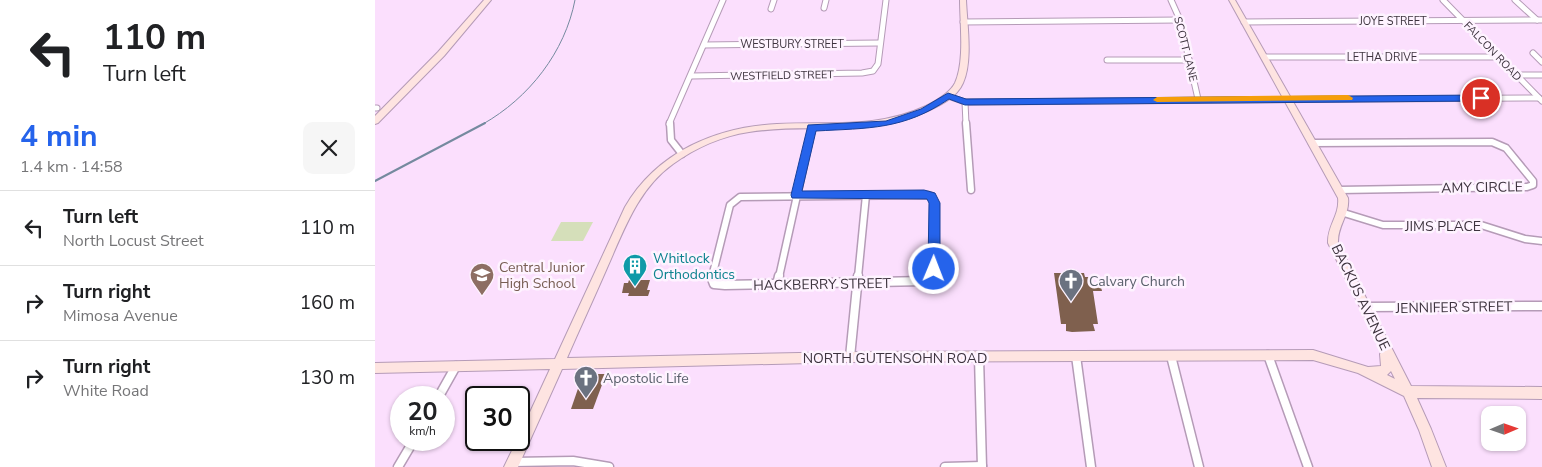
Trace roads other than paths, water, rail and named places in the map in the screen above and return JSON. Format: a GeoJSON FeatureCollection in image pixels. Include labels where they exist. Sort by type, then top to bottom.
{"type":"FeatureCollection","features":[{"type":"Feature","properties":{"kind":"street"},"geometry":{"type":"LineString","coordinates":[[375,121],[489,0]]}},
{"type":"Feature","properties":{"kind":"street"},"geometry":{"type":"LineString","coordinates":[[682,154],[673,144],[668,131],[669,124],[723,0]]}},
{"type":"Feature","properties":{"kind":"street"},"geometry":{"type":"LineString","coordinates":[[771,9],[774,0]]}},
{"type":"Feature","properties":{"kind":"street"},"geometry":{"type":"LineString","coordinates":[[824,8],[826,0]]}},
{"type":"Feature","properties":{"kind":"street"},"geometry":{"type":"LineString","coordinates":[[880,43],[886,0]]}},
{"type":"Feature","properties":{"kind":"street"},"geometry":{"type":"LineString","coordinates":[[609,467],[573,461],[512,465],[627,212],[639,191],[652,176],[682,154],[715,137],[758,128],[812,128],[887,124],[925,111],[948,96],[959,84],[962,74],[963,0]]}},
{"type":"Feature","properties":{"kind":"street","name":"SCOTT LANE"},"geometry":{"type":"LineString","coordinates":[[1171,0],[1180,20],[1198,99]]}},
{"type":"Feature","properties":{"kind":"street"},"geometry":{"type":"LineString","coordinates":[[1232,0],[1339,190],[1345,206],[1344,213]]}},
{"type":"Feature","properties":{"kind":"street","name":"FALCON ROAD"},"geometry":{"type":"LineString","coordinates":[[1443,0],[1540,99]]}},
{"type":"Feature","properties":{"kind":"street"},"geometry":{"type":"LineString","coordinates":[[1515,0],[1540,20]]}},
{"type":"Feature","properties":{"kind":"street"},"geometry":{"type":"LineString","coordinates":[[963,22],[1180,20]]}},
{"type":"Feature","properties":{"kind":"street","name":"JOYE STREET"},"geometry":{"type":"LineString","coordinates":[[1244,22],[1540,20]]}},
{"type":"Feature","properties":{"kind":"street","name":"WESTBURY STREET"},"geometry":{"type":"LineString","coordinates":[[704,45],[880,43]]}},
{"type":"Feature","properties":{"kind":"street","name":"WESTFIELD STREET"},"geometry":{"type":"LineString","coordinates":[[691,76],[862,73],[873,71],[877,64],[880,43]]}},
{"type":"Feature","properties":{"kind":"street"},"geometry":{"type":"LineString","coordinates":[[1542,53],[1533,53],[1542,62]]}},
{"type":"Feature","properties":{"kind":"street","name":"LETHA DRIVE"},"geometry":{"type":"LineString","coordinates":[[1264,57],[1499,57]]}},
{"type":"Feature","properties":{"kind":"street"},"geometry":{"type":"LineString","coordinates":[[1107,60],[1189,60]]}},
{"type":"Feature","properties":{"kind":"street"},"geometry":{"type":"LineString","coordinates":[[1517,75],[1542,75]]}},
{"type":"Feature","properties":{"kind":"street"},"geometry":{"type":"LineString","coordinates":[[948,96],[965,102],[1287,98],[1540,99]]}},
{"type":"Feature","properties":{"kind":"street"},"geometry":{"type":"LineString","coordinates":[[965,102],[971,190]]}},
{"type":"Feature","properties":{"kind":"street"},"geometry":{"type":"LineString","coordinates":[[777,284],[812,128]]}},
{"type":"Feature","properties":{"kind":"street","name":"AMY CIRCLE"},"geometry":{"type":"LineString","coordinates":[[1312,142],[1493,142],[1510,152],[1533,181],[1533,185],[1527,187],[1339,190]]}},
{"type":"Feature","properties":{"kind":"street","name":"HACKBERRY STREET"},"geometry":{"type":"LineString","coordinates":[[796,195],[745,196],[736,199],[730,205],[711,275],[714,284],[725,286],[918,282],[930,279],[934,269],[935,203],[931,196],[924,194],[866,195]]}},
{"type":"Feature","properties":{"kind":"street"},"geometry":{"type":"LineString","coordinates":[[796,195],[866,195],[850,357]]}},
{"type":"Feature","properties":{"kind":"street","name":"JIMS PLACE"},"geometry":{"type":"LineString","coordinates":[[1344,213],[1383,226],[1481,225],[1525,239],[1542,241]]}},
{"type":"Feature","properties":{"kind":"street","name":"BACKUS AVENUE"},"geometry":{"type":"LineString","coordinates":[[1344,213],[1333,228],[1331,235],[1333,244],[1408,392],[1425,429],[1439,467]]}},
{"type":"Feature","properties":{"kind":"street","name":"JENNIFER STREET"},"geometry":{"type":"LineString","coordinates":[[1365,308],[1542,306]]}},
{"type":"Feature","properties":{"kind":"street"},"geometry":{"type":"LineString","coordinates":[[1354,367],[1376,372],[1385,370],[1388,359],[1383,342]]}},
{"type":"Feature","properties":{"kind":"street"},"geometry":{"type":"LineString","coordinates":[[1268,355],[1308,467]]}},
{"type":"Feature","properties":{"kind":"street","name":"NORTH GUTENSOHN ROAD"},"geometry":{"type":"LineString","coordinates":[[377,371],[456,366],[850,357],[1313,355],[1336,360],[1354,367],[1408,392]]}},
{"type":"Feature","properties":{"kind":"street"},"geometry":{"type":"LineString","coordinates":[[1076,356],[1091,467]]}},
{"type":"Feature","properties":{"kind":"street"},"geometry":{"type":"LineString","coordinates":[[1171,356],[1199,467]]}},
{"type":"Feature","properties":{"kind":"street"},"geometry":{"type":"LineString","coordinates":[[945,467],[982,467],[979,357]]}},
{"type":"Feature","properties":{"kind":"street"},"geometry":{"type":"LineString","coordinates":[[445,386],[456,366]]}},
{"type":"Feature","properties":{"kind":"street"},"geometry":{"type":"LineString","coordinates":[[1408,392],[1542,393]]}},
{"type":"Feature","properties":{"kind":"street"},"geometry":{"type":"LineString","coordinates":[[398,467],[407,451]]}},
{"type":"Feature","properties":{"kind":"waterway"},"geometry":{"type":"LineString","coordinates":[[483,124],[515,101],[543,72],[563,38],[575,0]]}},
{"type":"Feature","properties":{"kind":"waterway"},"geometry":{"type":"LineString","coordinates":[[375,181],[485,123]]}},
{"type":"Feature","properties":{"kind":"place","name":"Whitlock Orthodontics"},"geometry":{"type":"Point","coordinates":[635,287]}},
{"type":"Feature","properties":{"kind":"place","name":"Central Junior High School"},"geometry":{"type":"Point","coordinates":[482,296]}},
{"type":"Feature","properties":{"kind":"place","name":"Calvary Church"},"geometry":{"type":"Point","coordinates":[1071,302]}},
{"type":"Feature","properties":{"kind":"place","name":"Apostolic Life"},"geometry":{"type":"Point","coordinates":[586,399]}}]}
